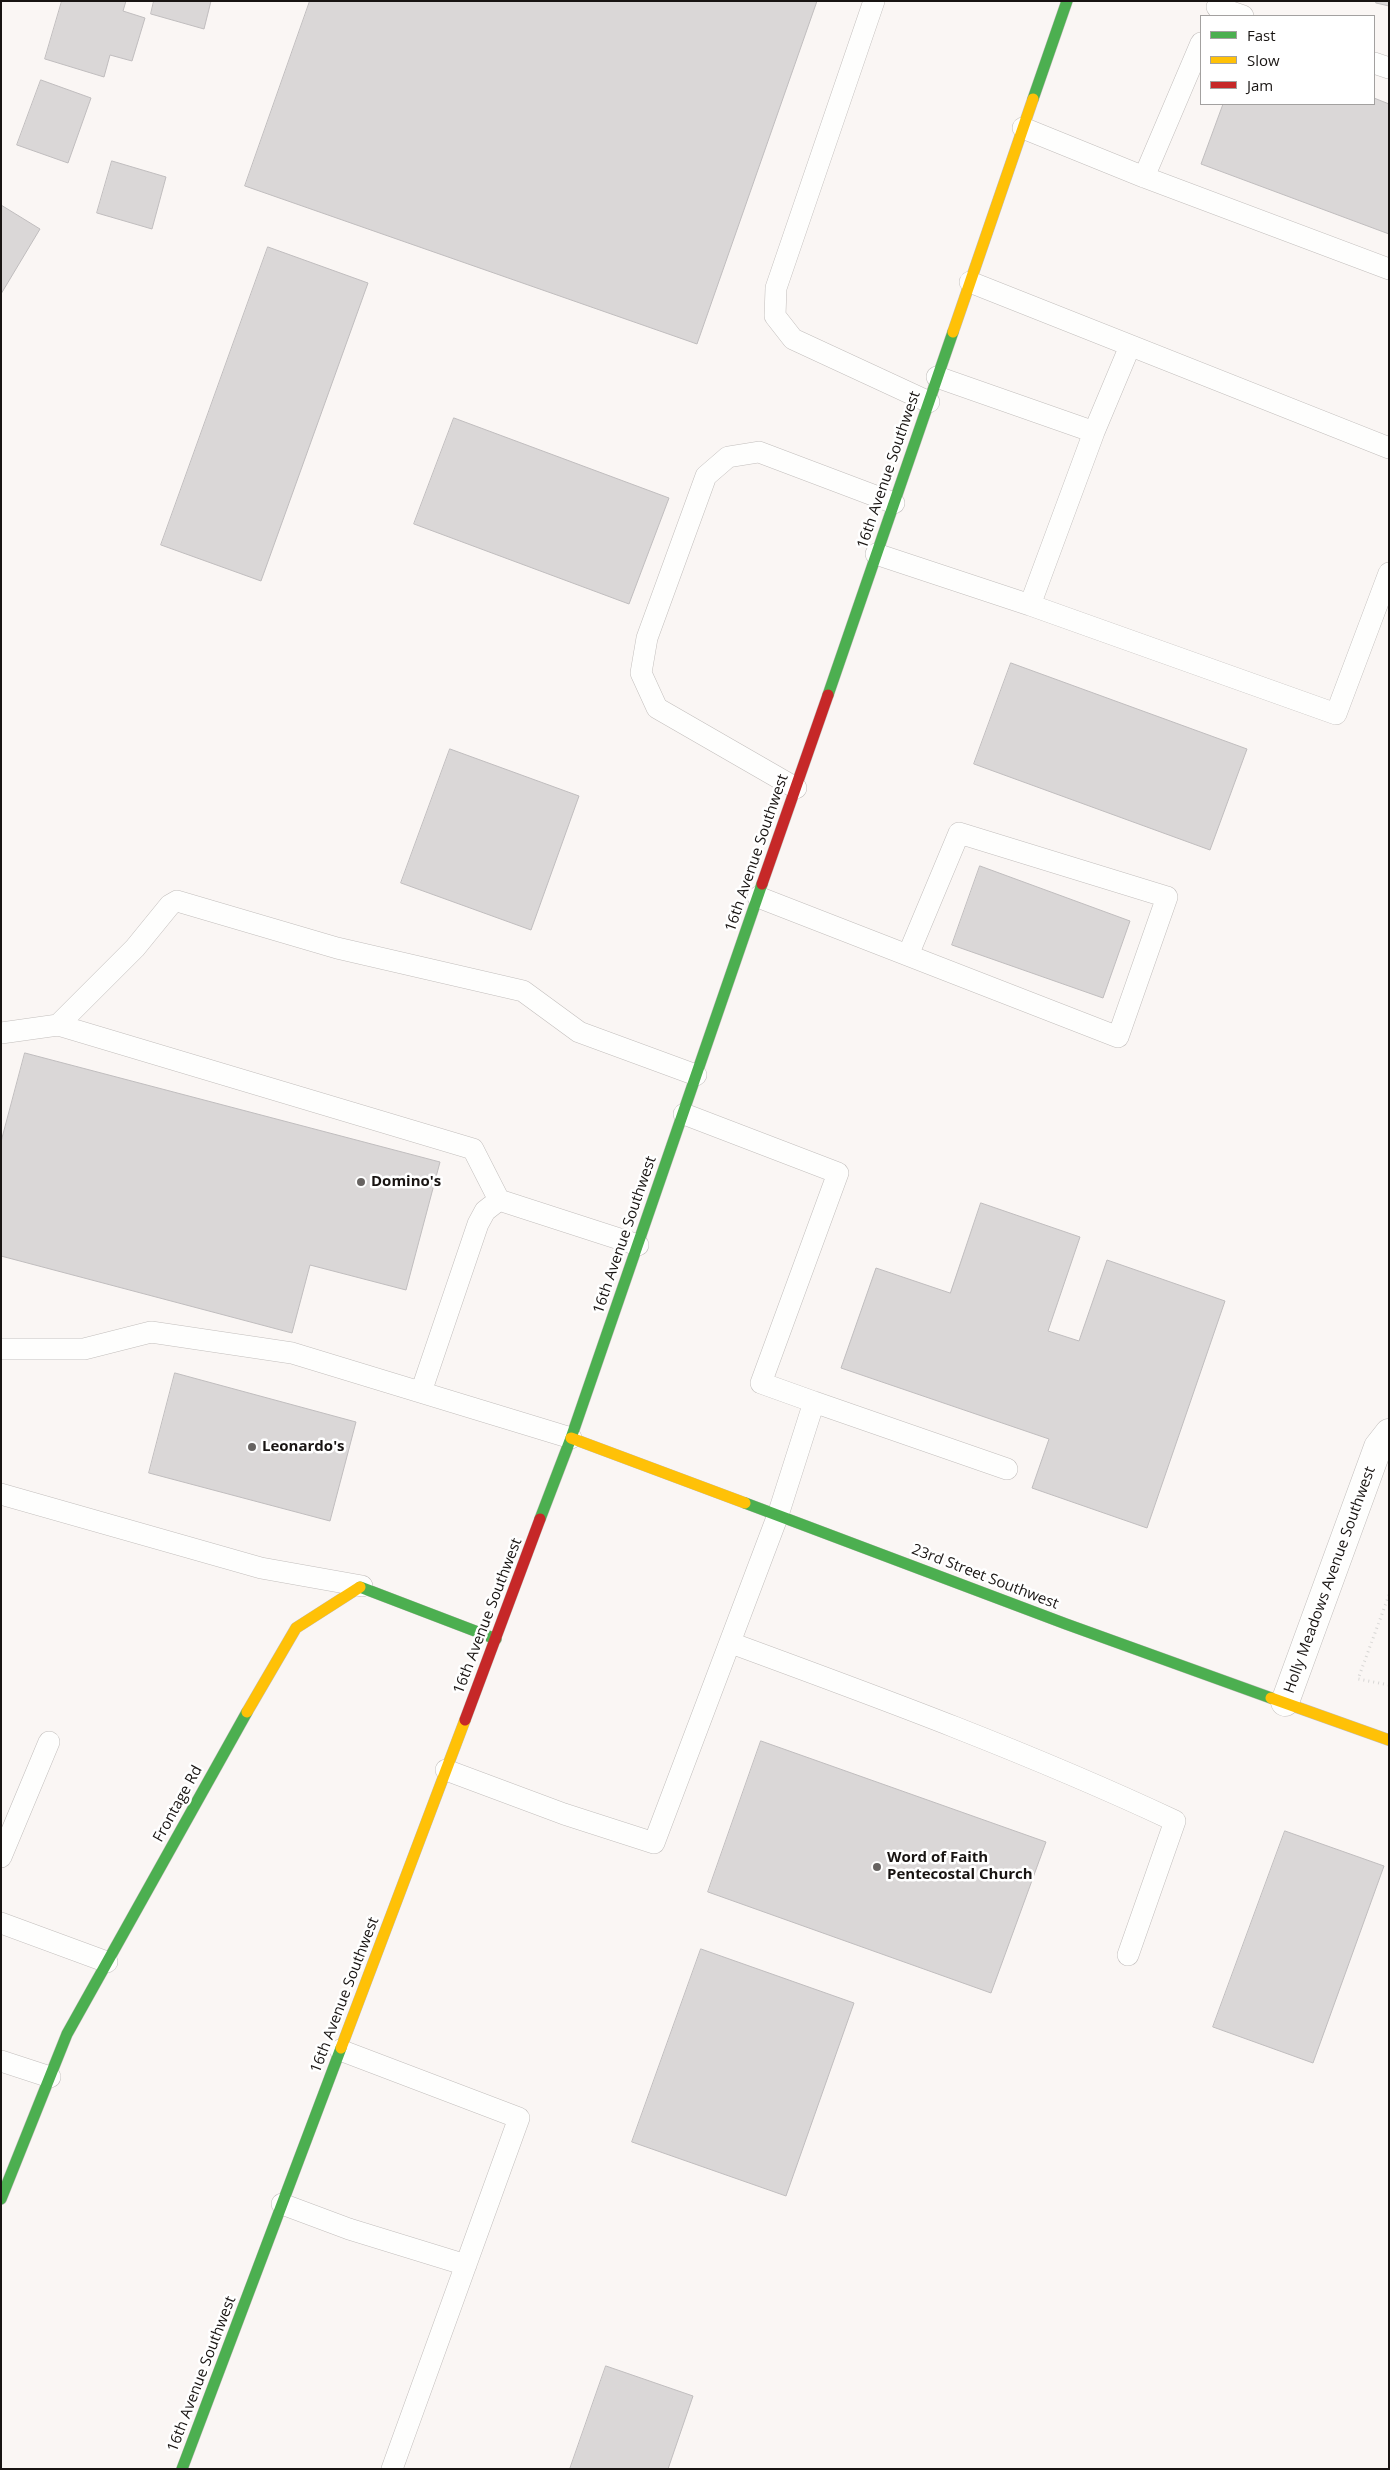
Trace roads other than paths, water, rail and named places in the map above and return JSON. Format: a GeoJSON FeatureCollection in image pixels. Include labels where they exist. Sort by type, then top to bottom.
{"type":"FeatureCollection","features":[{"type":"Feature","properties":{"kind":"main road","name":"16th Avenue Southwest"},"geometry":{"type":"LineString","coordinates":[[182,2469],[571,1438],[1067,1]]}},
{"type":"Feature","properties":{"kind":"main road","name":"23rd Street Southwest"},"geometry":{"type":"LineString","coordinates":[[571,1438],[1066,1624],[1389,1740]]}},
{"type":"Feature","properties":{"kind":"main road"},"geometry":{"type":"LineString","coordinates":[[362,1586],[496,1639]]}},
{"type":"Feature","properties":{"kind":"main road","name":"Frontage Rd"},"geometry":{"type":"LineString","coordinates":[[1,2199],[67,2034],[296,1628],[362,1586]]}},
{"type":"Feature","properties":{"kind":"street","name":"Holly Meadows Avenue Southwest"},"geometry":{"type":"LineString","coordinates":[[1285,1702],[1378,1447],[1389,1433]]}},
{"type":"Feature","properties":{"kind":"lane"},"geometry":{"type":"LineString","coordinates":[[874,1],[776,288],[775,316],[793,339],[929,402]]}},
{"type":"Feature","properties":{"kind":"lane"},"geometry":{"type":"LineString","coordinates":[[1211,8],[1239,15]]}},
{"type":"Feature","properties":{"kind":"lane"},"geometry":{"type":"LineString","coordinates":[[1144,177],[1200,45]]}},
{"type":"Feature","properties":{"kind":"lane"},"geometry":{"type":"LineString","coordinates":[[1375,63],[1389,68]]}},
{"type":"Feature","properties":{"kind":"lane"},"geometry":{"type":"LineString","coordinates":[[1024,128],[1144,177],[1389,269]]}},
{"type":"Feature","properties":{"kind":"lane"},"geometry":{"type":"LineString","coordinates":[[970,282],[1389,448]]}},
{"type":"Feature","properties":{"kind":"lane"},"geometry":{"type":"LineString","coordinates":[[1030,605],[1094,432],[1130,346]]}},
{"type":"Feature","properties":{"kind":"lane"},"geometry":{"type":"LineString","coordinates":[[937,377],[1094,432]]}},
{"type":"Feature","properties":{"kind":"lane"},"geometry":{"type":"LineString","coordinates":[[796,788],[657,708],[641,674],[647,638],[706,476],[728,457],[759,452],[894,503]]}},
{"type":"Feature","properties":{"kind":"lane"},"geometry":{"type":"LineString","coordinates":[[876,554],[1030,605],[1336,714],[1389,573]]}},
{"type":"Feature","properties":{"kind":"lane"},"geometry":{"type":"LineString","coordinates":[[758,898],[908,956],[1118,1037],[1167,897],[959,833],[908,956]]}},
{"type":"Feature","properties":{"kind":"lane"},"geometry":{"type":"LineString","coordinates":[[58,1025],[134,948],[170,905],[177,900],[337,948],[523,992],[579,1032],[696,1075]]}},
{"type":"Feature","properties":{"kind":"lane"},"geometry":{"type":"LineString","coordinates":[[1,1033],[58,1025],[473,1149],[499,1200],[638,1245]]}},
{"type":"Feature","properties":{"kind":"lane"},"geometry":{"type":"LineString","coordinates":[[684,1114],[838,1173],[762,1383],[1007,1469]]}},
{"type":"Feature","properties":{"kind":"lane"},"geometry":{"type":"LineString","coordinates":[[421,1392],[478,1224],[485,1211],[499,1200]]}},
{"type":"Feature","properties":{"kind":"lane"},"geometry":{"type":"LineString","coordinates":[[1,1350],[84,1349],[151,1332],[292,1353],[571,1438]]}},
{"type":"Feature","properties":{"kind":"lane"},"geometry":{"type":"LineString","coordinates":[[446,1770],[564,1814],[654,1843],[778,1515],[814,1402]]}},
{"type":"Feature","properties":{"kind":"lane"},"geometry":{"type":"LineString","coordinates":[[1,1494],[261,1568],[362,1586]]}},
{"type":"Feature","properties":{"kind":"lane"},"geometry":{"type":"LineString","coordinates":[[731,1642],[958,1726],[1091,1782],[1175,1821],[1128,1955]]}},
{"type":"Feature","properties":{"kind":"lane"},"geometry":{"type":"LineString","coordinates":[[1,1857],[49,1742]]}},
{"type":"Feature","properties":{"kind":"lane"},"geometry":{"type":"LineString","coordinates":[[1,1923],[107,1962]]}},
{"type":"Feature","properties":{"kind":"lane"},"geometry":{"type":"LineString","coordinates":[[340,2050],[519,2118],[392,2469]]}},
{"type":"Feature","properties":{"kind":"lane"},"geometry":{"type":"LineString","coordinates":[[1,2061],[50,2077]]}},
{"type":"Feature","properties":{"kind":"lane"},"geometry":{"type":"LineString","coordinates":[[282,2204],[349,2230],[466,2265]]}},
{"type":"Feature","properties":{"kind":"place","name":"Domino's"},"geometry":{"type":"Point","coordinates":[361,1182]}},
{"type":"Feature","properties":{"kind":"place","name":"Leonardo's"},"geometry":{"type":"Point","coordinates":[252,1447]}},
{"type":"Feature","properties":{"kind":"place","name":"Word of Faith Pentecostal Church"},"geometry":{"type":"Point","coordinates":[877,1867]}}]}
